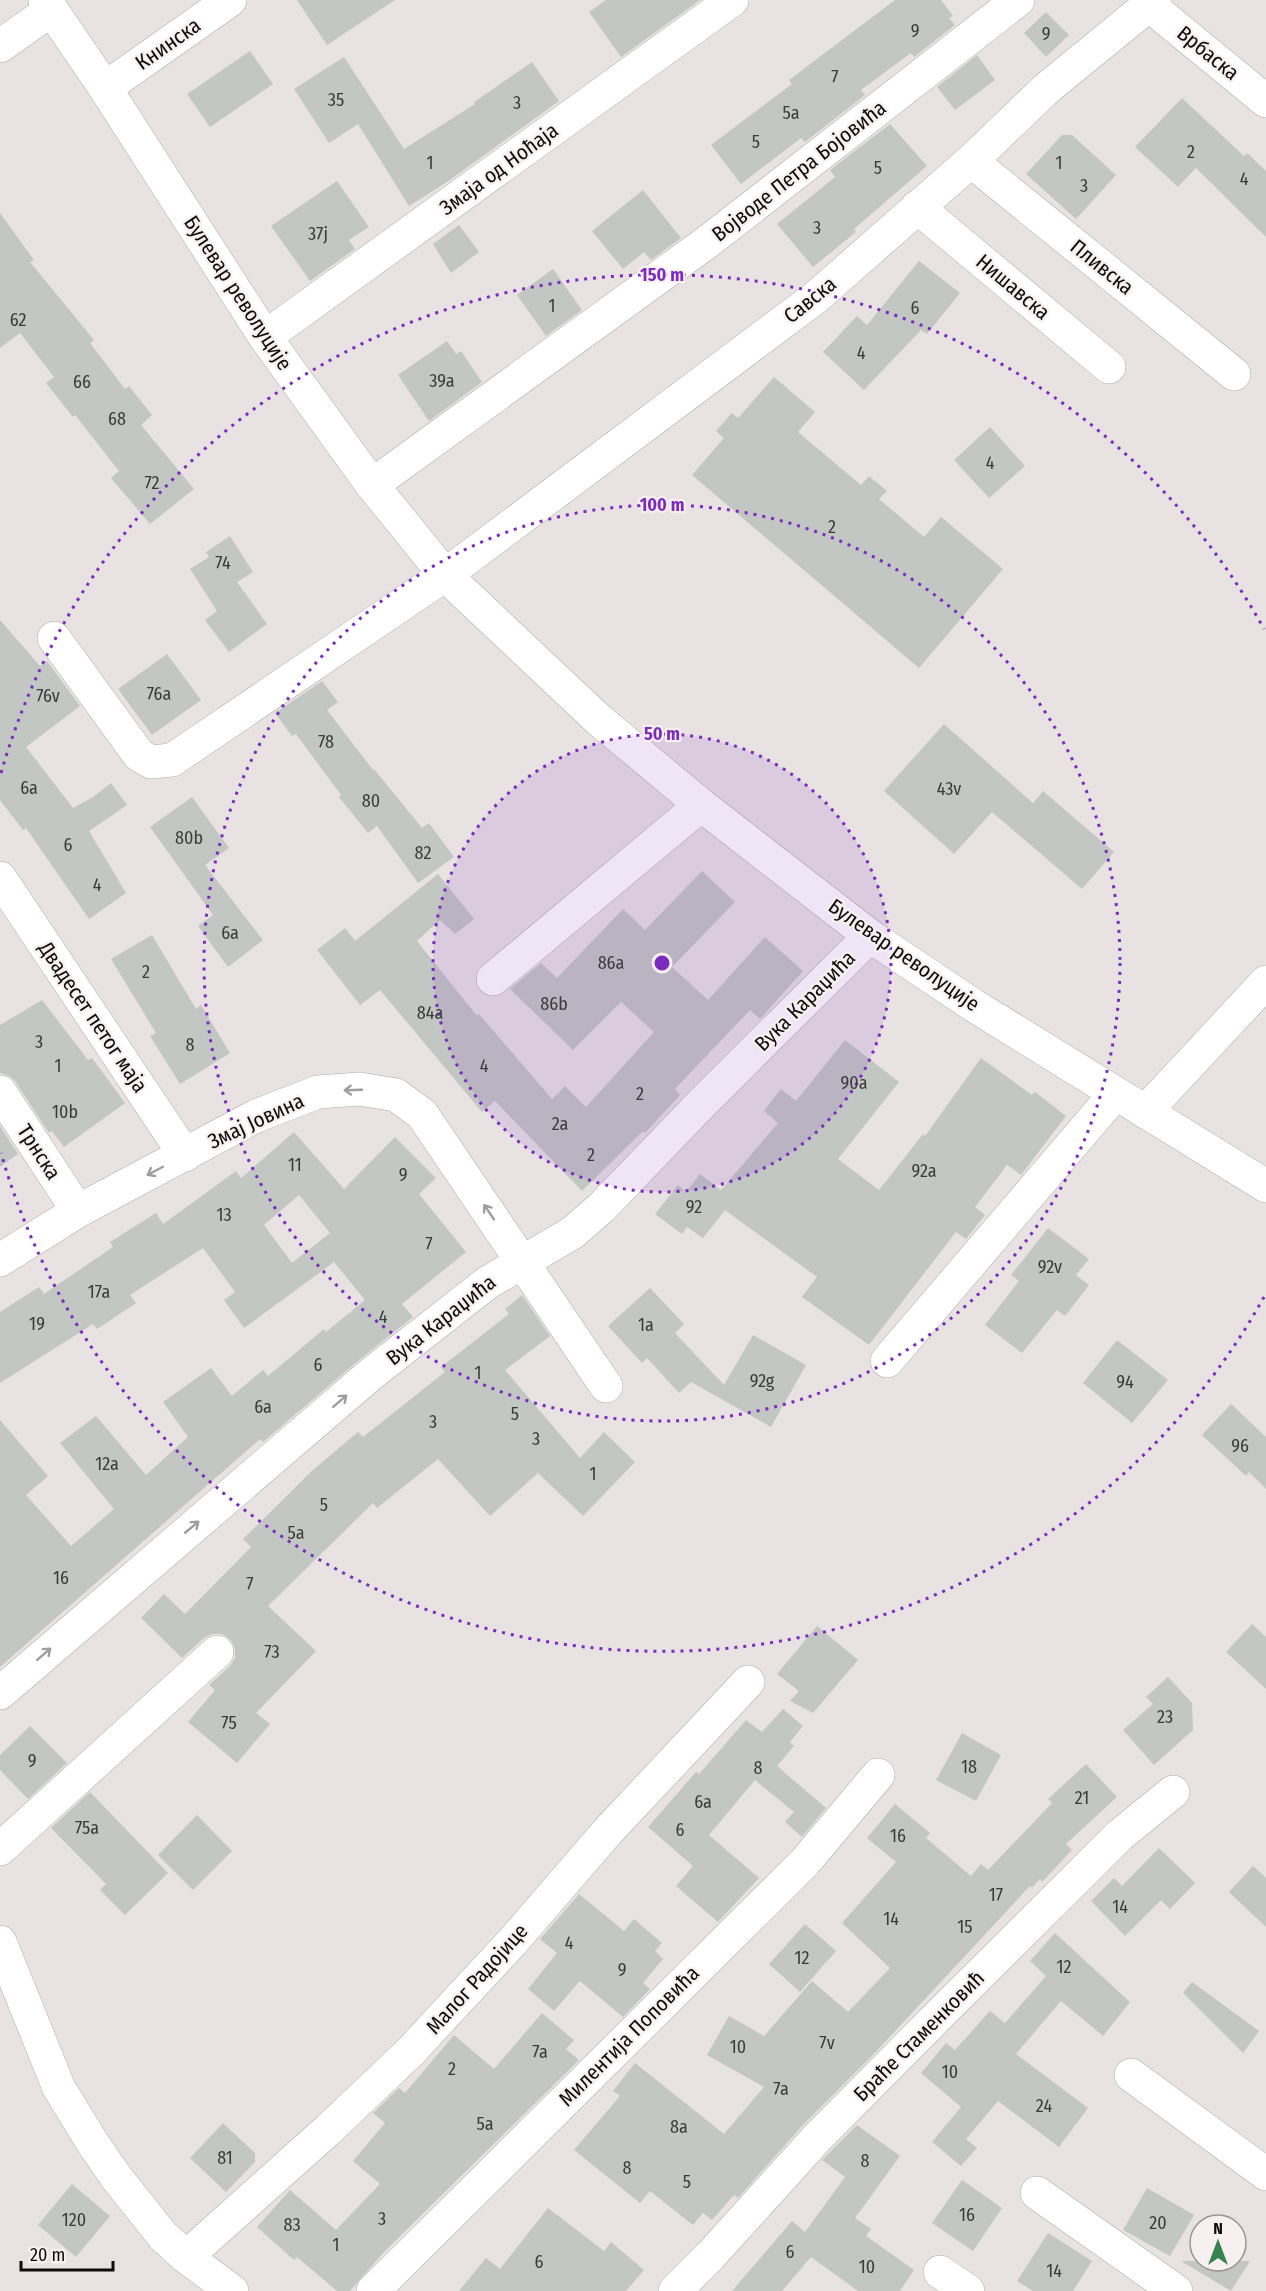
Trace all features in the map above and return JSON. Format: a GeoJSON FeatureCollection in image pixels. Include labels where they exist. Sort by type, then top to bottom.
{"type":"FeatureCollection","features":[{"type":"Feature","properties":{"kind":"street","name":"Книнска"},"geometry":{"type":"LineString","coordinates":[[105,88],[230,0]]}},
{"type":"Feature","properties":{"kind":"street","name":"Змаја од Ноћаја"},"geometry":{"type":"LineString","coordinates":[[265,338],[732,0]]}},
{"type":"Feature","properties":{"kind":"street","name":"Војводе Петра Бојовића"},"geometry":{"type":"LineString","coordinates":[[372,485],[706,243],[1018,0]]}},
{"type":"Feature","properties":{"kind":"street","name":"Врбаска"},"geometry":{"type":"LineString","coordinates":[[1152,3],[1266,101]]}},
{"type":"Feature","properties":{"kind":"street","name":"Савска"},"geometry":{"type":"LineString","coordinates":[[445,575],[815,298],[971,161],[1046,89],[1152,3]]}},
{"type":"Feature","properties":{"kind":"street","name":"Булевар револуције"},"geometry":{"type":"LineString","coordinates":[[48,5],[105,88],[265,338],[372,485],[445,575],[599,720],[701,805],[870,936],[973,1005],[1266,1186]]}},
{"type":"Feature","properties":{"kind":"street"},"geometry":{"type":"LineString","coordinates":[[0,46],[48,5]]}},
{"type":"Feature","properties":{"kind":"street","name":"Пливска"},"geometry":{"type":"LineString","coordinates":[[971,161],[1234,374]]}},
{"type":"Feature","properties":{"kind":"street","name":"Нишавска"},"geometry":{"type":"LineString","coordinates":[[917,207],[1109,367]]}},
{"type":"Feature","properties":{"kind":"street"},"geometry":{"type":"LineString","coordinates":[[54,638],[139,755],[151,762],[165,762],[172,760],[445,575]]}},
{"type":"Feature","properties":{"kind":"street"},"geometry":{"type":"LineString","coordinates":[[493,980],[701,805]]}},
{"type":"Feature","properties":{"kind":"street","name":"Двадесет петог маја"},"geometry":{"type":"LineString","coordinates":[[0,878],[185,1155]]}},
{"type":"Feature","properties":{"kind":"street","name":"Вука Караџића"},"geometry":{"type":"LineString","coordinates":[[0,1693],[371,1374],[487,1282],[572,1233],[601,1208],[702,1103],[870,936]]}},
{"type":"Feature","properties":{"kind":"street"},"geometry":{"type":"LineString","coordinates":[[1145,1112],[1266,982]]}},
{"type":"Feature","properties":{"kind":"street","name":"Змај Јовина"},"geometry":{"type":"LineString","coordinates":[[0,1260],[78,1211],[256,1116],[318,1092],[360,1089],[396,1095],[422,1114],[606,1386]]}},
{"type":"Feature","properties":{"kind":"street","name":"Трнска"},"geometry":{"type":"LineString","coordinates":[[0,1092],[78,1211]]}},
{"type":"Feature","properties":{"kind":"street"},"geometry":{"type":"LineString","coordinates":[[887,1361],[1115,1094]]}},
{"type":"Feature","properties":{"kind":"street"},"geometry":{"type":"LineString","coordinates":[[0,1849],[217,1652]]}},
{"type":"Feature","properties":{"kind":"street","name":"Малог Радојице"},"geometry":{"type":"LineString","coordinates":[[186,2257],[320,2137],[410,2052],[514,1940],[616,1822],[748,1682]]}},
{"type":"Feature","properties":{"kind":"street","name":"Милентија Поповића"},"geometry":{"type":"LineString","coordinates":[[374,2291],[805,1862],[878,1775]]}},
{"type":"Feature","properties":{"kind":"street","name":"Браће Стаменковић"},"geometry":{"type":"LineString","coordinates":[[675,2291],[710,2256],[817,2138],[912,2042],[1120,1835],[1173,1791]]}},
{"type":"Feature","properties":{"kind":"street"},"geometry":{"type":"LineString","coordinates":[[0,1942],[59,2088],[116,2177],[163,2236],[186,2257],[232,2291]]}},
{"type":"Feature","properties":{"kind":"street"},"geometry":{"type":"LineString","coordinates":[[1131,2075],[1266,2174]]}},
{"type":"Feature","properties":{"kind":"street"},"geometry":{"type":"LineString","coordinates":[[1037,2193],[1176,2291]]}},
{"type":"Feature","properties":{"kind":"street"},"geometry":{"type":"LineString","coordinates":[[940,2272],[968,2291]]}},
{"type":"Feature","properties":{"kind":"building"},"geometry":{"type":"Polygon","coordinates":[[[297,0],[395,0],[327,45],[297,0]]]}},
{"type":"Feature","properties":{"kind":"building"},"geometry":{"type":"Polygon","coordinates":[[[606,0],[700,0],[621,57],[589,12],[606,0]]]}},
{"type":"Feature","properties":{"kind":"building"},"geometry":{"type":"Polygon","coordinates":[[[895,0],[941,0],[953,16],[949,18],[955,25],[914,57],[911,53],[861,90],[865,95],[805,142],[801,138],[741,184],[711,145],[792,84],[789,80],[895,0]]]}},
{"type":"Feature","properties":{"kind":"building"},"geometry":{"type":"Polygon","coordinates":[[[1046,12],[1069,35],[1046,57],[1024,33],[1046,12]]]}},
{"type":"Feature","properties":{"kind":"building"},"geometry":{"type":"Polygon","coordinates":[[[250,51],[273,84],[210,127],[187,94],[250,51]]]}},
{"type":"Feature","properties":{"kind":"building"},"geometry":{"type":"Polygon","coordinates":[[[977,55],[995,80],[955,110],[937,87],[977,55]]]}},
{"type":"Feature","properties":{"kind":"building"},"geometry":{"type":"Polygon","coordinates":[[[344,57],[404,149],[475,104],[474,102],[532,62],[559,101],[447,182],[409,206],[358,124],[329,143],[294,89],[344,57]]]}},
{"type":"Feature","properties":{"kind":"building"},"geometry":{"type":"Polygon","coordinates":[[[1182,98],[1244,156],[1247,153],[1266,171],[1266,237],[1196,168],[1178,187],[1135,147],[1182,98]]]}},
{"type":"Feature","properties":{"kind":"building"},"geometry":{"type":"Polygon","coordinates":[[[890,124],[927,166],[854,229],[856,232],[813,267],[777,224],[835,177],[830,170],[890,124]]]}},
{"type":"Feature","properties":{"kind":"building"},"geometry":{"type":"Polygon","coordinates":[[[1062,135],[1072,135],[1116,175],[1076,219],[1026,174],[1062,135]]]}},
{"type":"Feature","properties":{"kind":"building"},"geometry":{"type":"Polygon","coordinates":[[[337,181],[369,227],[349,240],[355,249],[310,281],[271,226],[337,181]]]}},
{"type":"Feature","properties":{"kind":"building"},"geometry":{"type":"Polygon","coordinates":[[[643,190],[681,238],[651,260],[644,252],[623,269],[592,231],[643,190]]]}},
{"type":"Feature","properties":{"kind":"building"},"geometry":{"type":"Polygon","coordinates":[[[0,213],[34,260],[30,262],[94,340],[90,343],[125,389],[129,386],[152,415],[141,425],[194,489],[150,524],[111,478],[119,471],[75,415],[73,417],[46,383],[54,377],[20,333],[0,348],[0,213]]]}},
{"type":"Feature","properties":{"kind":"building"},"geometry":{"type":"Polygon","coordinates":[[[459,225],[479,252],[451,273],[433,244],[459,225]]]}},
{"type":"Feature","properties":{"kind":"building"},"geometry":{"type":"Polygon","coordinates":[[[919,261],[960,293],[927,334],[921,330],[864,390],[823,352],[857,316],[867,325],[919,261]]]}},
{"type":"Feature","properties":{"kind":"building"},"geometry":{"type":"Polygon","coordinates":[[[553,269],[582,310],[546,336],[517,295],[553,269]]]}},
{"type":"Feature","properties":{"kind":"building"},"geometry":{"type":"Polygon","coordinates":[[[447,341],[456,354],[461,351],[482,382],[429,421],[398,375],[447,341]]]}},
{"type":"Feature","properties":{"kind":"building"},"geometry":{"type":"Polygon","coordinates":[[[774,377],[815,412],[798,432],[861,485],[869,476],[887,491],[879,499],[924,537],[941,517],[1003,569],[919,668],[692,475],[724,438],[716,431],[732,413],[738,418],[774,377]]]}},
{"type":"Feature","properties":{"kind":"building"},"geometry":{"type":"Polygon","coordinates":[[[990,427],[1025,466],[989,498],[954,460],[990,427]]]}},
{"type":"Feature","properties":{"kind":"building"},"geometry":{"type":"Polygon","coordinates":[[[230,536],[253,572],[237,582],[267,624],[229,652],[205,620],[217,611],[190,569],[209,557],[206,552],[230,536]]]}},
{"type":"Feature","properties":{"kind":"building"},"geometry":{"type":"Polygon","coordinates":[[[0,620],[40,666],[47,661],[80,706],[26,747],[73,808],[93,797],[111,783],[127,805],[89,831],[126,893],[89,919],[26,828],[23,830],[0,800],[0,620]]]}},
{"type":"Feature","properties":{"kind":"building"},"geometry":{"type":"Polygon","coordinates":[[[167,654],[201,700],[152,735],[118,689],[167,654]]]}},
{"type":"Feature","properties":{"kind":"building"},"geometry":{"type":"Polygon","coordinates":[[[322,681],[338,702],[327,710],[422,828],[429,823],[454,857],[418,883],[377,826],[368,833],[339,797],[341,795],[296,734],[292,736],[275,713],[322,681]]]}},
{"type":"Feature","properties":{"kind":"building"},"geometry":{"type":"Polygon","coordinates":[[[944,724],[1033,803],[1043,791],[1114,852],[1082,889],[992,812],[954,854],[884,791],[944,724]]]}},
{"type":"Feature","properties":{"kind":"building"},"geometry":{"type":"Polygon","coordinates":[[[192,797],[229,848],[205,865],[263,940],[228,967],[198,926],[213,915],[150,827],[192,797]]]}},
{"type":"Feature","properties":{"kind":"building"},"geometry":{"type":"Polygon","coordinates":[[[702,871],[735,902],[672,967],[708,1000],[765,937],[803,971],[760,1019],[750,1010],[675,1089],[680,1095],[645,1133],[643,1131],[582,1191],[495,1101],[482,1112],[380,990],[360,1005],[317,950],[345,928],[355,941],[438,874],[474,919],[455,934],[440,920],[417,941],[477,1016],[479,1014],[552,1099],[565,1086],[586,1107],[654,1032],[621,1002],[573,1050],[510,989],[541,963],[557,978],[623,909],[645,930],[702,871]]]}},
{"type":"Feature","properties":{"kind":"building"},"geometry":{"type":"Polygon","coordinates":[[[152,935],[196,1009],[201,1005],[230,1053],[180,1084],[150,1036],[156,1033],[111,959],[152,935]]]}},
{"type":"Feature","properties":{"kind":"building"},"geometry":{"type":"Polygon","coordinates":[[[42,1000],[88,1060],[92,1058],[125,1103],[64,1147],[52,1131],[49,1133],[15,1081],[0,1073],[0,1025],[42,1000]]]}},
{"type":"Feature","properties":{"kind":"building"},"geometry":{"type":"Polygon","coordinates":[[[845,1040],[899,1082],[838,1159],[879,1190],[923,1134],[925,1136],[981,1058],[1032,1095],[1035,1092],[1066,1116],[1021,1175],[1007,1165],[975,1207],[985,1215],[966,1239],[956,1232],[869,1345],[802,1297],[817,1277],[725,1210],[703,1238],[687,1227],[682,1234],[655,1214],[678,1185],[686,1192],[700,1174],[721,1190],[778,1123],[764,1111],[781,1089],[796,1101],[845,1040]]]}},
{"type":"Feature","properties":{"kind":"building"},"geometry":{"type":"Polygon","coordinates":[[[0,1126],[18,1154],[0,1167],[0,1126]]]}},
{"type":"Feature","properties":{"kind":"building"},"geometry":{"type":"Polygon","coordinates":[[[294,1132],[344,1189],[395,1137],[436,1178],[419,1194],[466,1252],[402,1304],[413,1317],[263,1442],[260,1439],[0,1667],[0,1420],[48,1476],[26,1495],[71,1546],[114,1509],[60,1443],[96,1416],[146,1475],[188,1437],[163,1402],[211,1368],[232,1396],[263,1370],[268,1376],[324,1329],[326,1332],[365,1300],[334,1262],[244,1328],[224,1300],[235,1292],[203,1248],[130,1295],[136,1303],[97,1329],[93,1324],[0,1383],[0,1312],[39,1287],[44,1294],[113,1247],[110,1242],[156,1213],[163,1224],[236,1171],[241,1178],[294,1132]],[[299,1195],[264,1225],[292,1263],[330,1233],[299,1195]]]}},
{"type":"Feature","properties":{"kind":"building"},"geometry":{"type":"Polygon","coordinates":[[[1048,1228],[1089,1259],[1076,1275],[1089,1285],[1065,1316],[1057,1310],[1022,1353],[985,1325],[1019,1281],[1011,1275],[1048,1228]]]}},
{"type":"Feature","properties":{"kind":"building"},"geometry":{"type":"Polygon","coordinates":[[[650,1288],[684,1324],[675,1333],[724,1385],[753,1335],[806,1365],[771,1427],[691,1382],[679,1393],[647,1358],[642,1363],[608,1326],[650,1288]]]}},
{"type":"Feature","properties":{"kind":"building"},"geometry":{"type":"Polygon","coordinates":[[[522,1295],[550,1336],[505,1370],[580,1458],[604,1432],[635,1462],[583,1516],[538,1473],[490,1516],[438,1459],[377,1508],[373,1503],[268,1606],[316,1651],[256,1713],[270,1724],[237,1763],[188,1722],[215,1690],[209,1685],[230,1666],[235,1658],[235,1649],[231,1640],[222,1634],[212,1634],[204,1638],[182,1658],[141,1618],[164,1594],[185,1614],[251,1547],[243,1539],[313,1470],[358,1432],[363,1437],[445,1372],[441,1367],[509,1314],[505,1309],[522,1295]]]}},
{"type":"Feature","properties":{"kind":"building"},"geometry":{"type":"Polygon","coordinates":[[[1117,1340],[1168,1380],[1132,1423],[1083,1383],[1117,1340]]]}},
{"type":"Feature","properties":{"kind":"building"},"geometry":{"type":"Polygon","coordinates":[[[1231,1404],[1266,1437],[1266,1489],[1249,1472],[1246,1476],[1202,1435],[1231,1404]]]}},
{"type":"Feature","properties":{"kind":"building"},"geometry":{"type":"Polygon","coordinates":[[[1252,1624],[1266,1637],[1266,1689],[1226,1652],[1252,1624]]]}},
{"type":"Feature","properties":{"kind":"building"},"geometry":{"type":"Polygon","coordinates":[[[817,1626],[858,1660],[813,1713],[790,1701],[799,1691],[777,1674],[817,1626]]]}},
{"type":"Feature","properties":{"kind":"building"},"geometry":{"type":"Polygon","coordinates":[[[1168,1677],[1192,1703],[1193,1730],[1154,1765],[1123,1730],[1153,1704],[1146,1697],[1168,1677]]]}},
{"type":"Feature","properties":{"kind":"building"},"geometry":{"type":"Polygon","coordinates":[[[783,1709],[803,1726],[790,1742],[794,1746],[777,1766],[826,1808],[802,1837],[785,1822],[794,1812],[755,1780],[709,1835],[759,1878],[718,1922],[676,1886],[693,1866],[648,1827],[696,1772],[699,1774],[746,1720],[762,1732],[783,1709]]]}},
{"type":"Feature","properties":{"kind":"building"},"geometry":{"type":"Polygon","coordinates":[[[30,1726],[67,1763],[28,1799],[0,1770],[0,1755],[30,1726]]]}},
{"type":"Feature","properties":{"kind":"building"},"geometry":{"type":"Polygon","coordinates":[[[962,1733],[1001,1755],[976,1801],[936,1780],[962,1733]]]}},
{"type":"Feature","properties":{"kind":"building"},"geometry":{"type":"Polygon","coordinates":[[[1086,1764],[1117,1797],[1066,1844],[1072,1850],[1042,1882],[1040,1879],[1032,1888],[1030,1886],[872,2056],[803,2125],[738,2198],[734,2195],[712,2220],[703,2213],[693,2225],[650,2191],[640,2203],[574,2150],[620,2096],[613,2091],[635,2063],[724,2134],[764,2087],[707,2055],[729,2016],[764,2036],[812,1981],[848,2012],[890,1968],[842,1923],[896,1862],[867,1838],[895,1804],[930,1833],[926,1838],[971,1876],[981,1864],[988,1870],[1052,1803],[1048,1799],[1086,1764]]]}},
{"type":"Feature","properties":{"kind":"building"},"geometry":{"type":"Polygon","coordinates":[[[90,1792],[168,1873],[125,1915],[100,1890],[106,1884],[51,1828],[90,1792]]]}},
{"type":"Feature","properties":{"kind":"building"},"geometry":{"type":"Polygon","coordinates":[[[197,1815],[232,1851],[193,1890],[158,1855],[197,1815]]]}},
{"type":"Feature","properties":{"kind":"building"},"geometry":{"type":"Polygon","coordinates":[[[1159,1848],[1195,1883],[1170,1909],[1161,1900],[1125,1936],[1091,1901],[1114,1878],[1122,1886],[1159,1848]]]}},
{"type":"Feature","properties":{"kind":"building"},"geometry":{"type":"Polygon","coordinates":[[[1253,1866],[1266,1878],[1266,1927],[1229,1892],[1253,1866]]]}},
{"type":"Feature","properties":{"kind":"building"},"geometry":{"type":"Polygon","coordinates":[[[579,1894],[624,1931],[634,1919],[662,1943],[655,1951],[663,1959],[643,1983],[650,1989],[623,2017],[580,1981],[554,2011],[528,1989],[557,1953],[540,1939],[579,1894]]]}},
{"type":"Feature","properties":{"kind":"building"},"geometry":{"type":"Polygon","coordinates":[[[805,1924],[836,1951],[800,1992],[769,1964],[805,1924]]]}},
{"type":"Feature","properties":{"kind":"building"},"geometry":{"type":"Polygon","coordinates":[[[1055,1933],[1130,2002],[1103,2036],[1061,2001],[1016,2054],[1088,2108],[1059,2147],[998,2101],[966,2139],[977,2148],[961,2166],[932,2142],[961,2107],[921,2073],[946,2043],[955,2050],[990,2011],[1005,2023],[1046,1976],[1030,1961],[1055,1933]]]}},
{"type":"Feature","properties":{"kind":"building"},"geometry":{"type":"Polygon","coordinates":[[[1192,1982],[1259,2031],[1243,2053],[1183,1993],[1192,1982]]]}},
{"type":"Feature","properties":{"kind":"building"},"geometry":{"type":"Polygon","coordinates":[[[542,2013],[574,2040],[566,2049],[579,2060],[384,2252],[350,2291],[337,2291],[297,2257],[294,2260],[257,2227],[290,2190],[336,2230],[380,2184],[353,2161],[385,2123],[373,2113],[399,2088],[405,2093],[454,2035],[494,2069],[542,2013]]]}},
{"type":"Feature","properties":{"kind":"building"},"geometry":{"type":"Polygon","coordinates":[[[223,2123],[255,2153],[255,2162],[226,2192],[190,2158],[223,2123]]]}},
{"type":"Feature","properties":{"kind":"building"},"geometry":{"type":"Polygon","coordinates":[[[857,2125],[900,2156],[855,2218],[871,2229],[866,2236],[914,2270],[900,2291],[858,2291],[811,2257],[782,2291],[732,2291],[792,2221],[805,2232],[845,2177],[822,2160],[857,2125]]]}},
{"type":"Feature","properties":{"kind":"building"},"geometry":{"type":"Polygon","coordinates":[[[962,2180],[1002,2208],[973,2251],[932,2223],[962,2180]]]}},
{"type":"Feature","properties":{"kind":"building"},"geometry":{"type":"Polygon","coordinates":[[[72,2184],[110,2216],[76,2257],[38,2225],[72,2184]]]}},
{"type":"Feature","properties":{"kind":"building"},"geometry":{"type":"Polygon","coordinates":[[[1147,2188],[1191,2213],[1188,2213],[1188,2225],[1170,2256],[1123,2230],[1147,2188]]]}},
{"type":"Feature","properties":{"kind":"building"},"geometry":{"type":"Polygon","coordinates":[[[548,2208],[604,2251],[611,2242],[644,2270],[626,2291],[459,2291],[486,2258],[500,2269],[548,2208]]]}},
{"type":"Feature","properties":{"kind":"building"},"geometry":{"type":"Polygon","coordinates":[[[1048,2233],[1092,2261],[1073,2291],[1033,2291],[1017,2281],[1048,2233]]]}},
{"type":"Feature","properties":{"kind":"building"},"geometry":{"type":"Polygon","coordinates":[[[1201,2273],[1242,2273],[1231,2291],[1201,2273]]]}}]}
